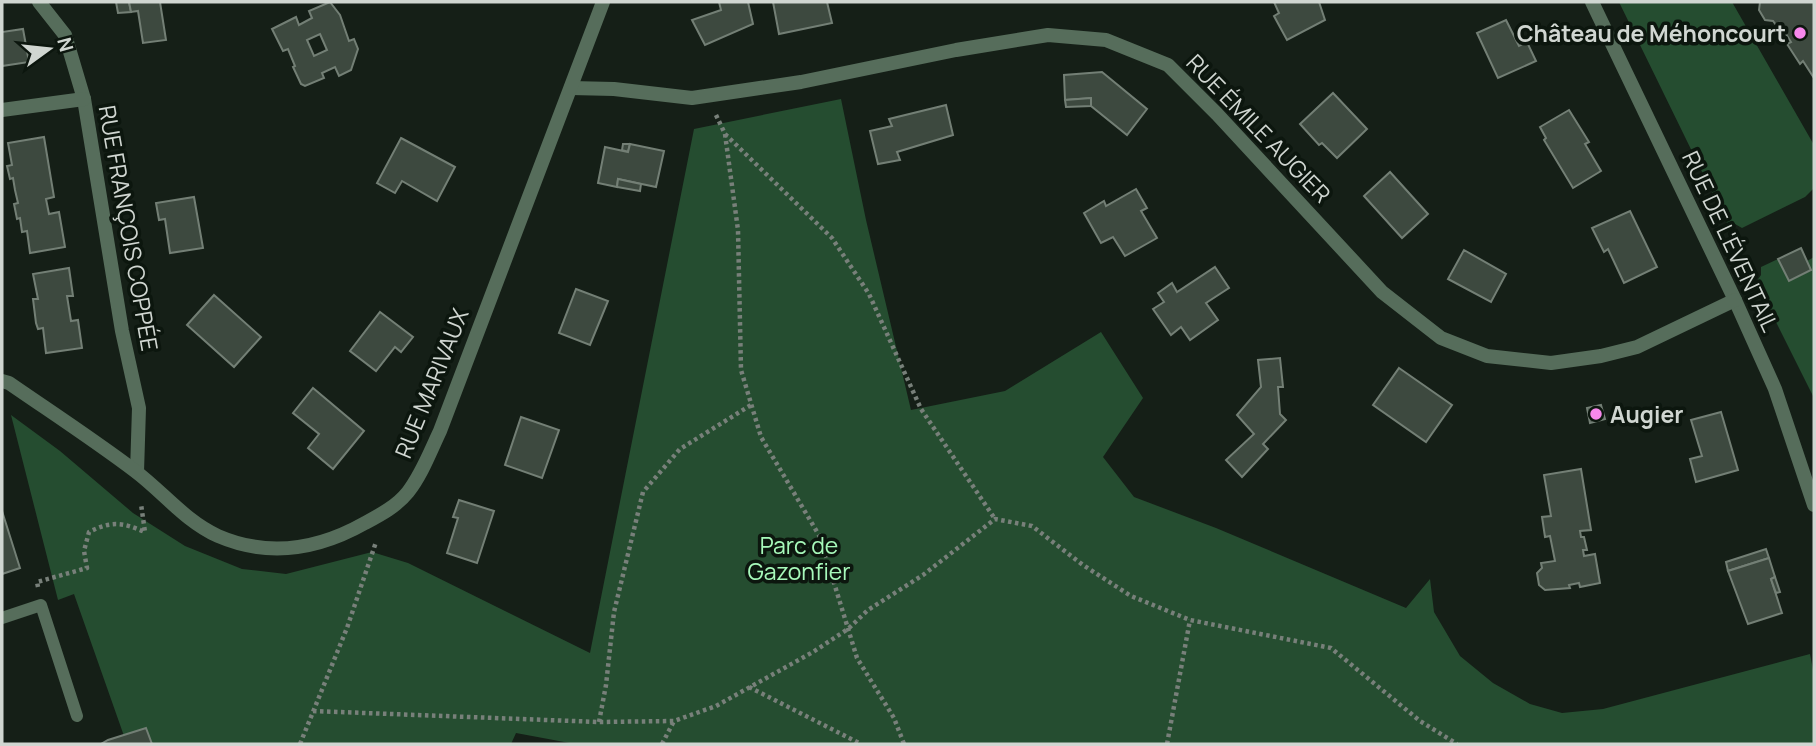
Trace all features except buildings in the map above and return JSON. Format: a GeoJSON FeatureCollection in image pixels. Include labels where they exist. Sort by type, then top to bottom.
{"type":"FeatureCollection","features":[{"type":"Feature","properties":{"kind":"street","name":"RUE FRANÇOIS COPPÉE"},"geometry":{"type":"LineString","coordinates":[[39,2],[65,35],[84,99],[122,331],[139,408],[137,472]]}},
{"type":"Feature","properties":{"kind":"street","name":"RUE MARIVAUX"},"geometry":{"type":"LineString","coordinates":[[2,380],[137,472],[184,515],[217,536],[250,546],[278,550],[307,546],[340,537],[386,512],[406,495],[440,431],[603,2]]}},
{"type":"Feature","properties":{"kind":"street","name":"RUE DE L'ÉVENTAIL"},"geometry":{"type":"LineString","coordinates":[[1592,2],[1775,389],[1814,505]]}},
{"type":"Feature","properties":{"kind":"street","name":"RUE ÉMILE AUGIER"},"geometry":{"type":"LineString","coordinates":[[572,88],[614,89],[692,98],[801,82],[956,50],[1048,35],[1106,40],[1168,65],[1382,292],[1441,338],[1487,356],[1551,363],[1601,356],[1637,347],[1735,300]]}},
{"type":"Feature","properties":{"kind":"street"},"geometry":{"type":"LineString","coordinates":[[2,110],[84,99]]}},
{"type":"Feature","properties":{"kind":"lane"},"geometry":{"type":"LineString","coordinates":[[2,618],[41,606],[77,716]]}},
{"type":"Feature","properties":{"kind":"path"},"geometry":{"type":"LineString","coordinates":[[707,96],[724,134],[738,230],[741,370],[751,405],[761,437],[820,537],[857,658],[894,718],[904,744]]}},
{"type":"Feature","properties":{"kind":"path"},"geometry":{"type":"LineString","coordinates":[[724,134],[832,238],[869,294],[921,409],[995,519],[1032,526],[1083,565],[1131,596],[1190,620],[1331,648],[1420,721],[1457,744]]}},
{"type":"Feature","properties":{"kind":"path"},"geometry":{"type":"LineString","coordinates":[[599,722],[614,612],[643,492],[680,449],[751,405]]}},
{"type":"Feature","properties":{"kind":"path"},"geometry":{"type":"LineString","coordinates":[[41,606],[37,582],[87,568],[84,551],[89,532],[108,523],[130,525],[145,532],[137,472]]}},
{"type":"Feature","properties":{"kind":"path"},"geometry":{"type":"LineString","coordinates":[[301,744],[347,628],[386,512]]}},
{"type":"Feature","properties":{"kind":"path"},"geometry":{"type":"LineString","coordinates":[[313,711],[599,722],[674,721],[716,706],[813,652],[848,629],[868,610],[923,575],[995,519]]}},
{"type":"Feature","properties":{"kind":"path"},"geometry":{"type":"LineString","coordinates":[[1167,744],[1190,620]]}},
{"type":"Feature","properties":{"kind":"path"},"geometry":{"type":"LineString","coordinates":[[748,687],[861,744]]}},
{"type":"Feature","properties":{"kind":"path"},"geometry":{"type":"LineString","coordinates":[[662,744],[674,721]]}},
{"type":"Feature","properties":{"kind":"green space"},"geometry":{"type":"Polygon","coordinates":[[[1619,2],[1732,2],[1814,145],[1814,188],[1805,197],[1742,228],[1735,224],[1728,225],[1619,2]]]}},
{"type":"Feature","properties":{"kind":"green space","name":"Parc de Gazonfier"},"geometry":{"type":"Polygon","coordinates":[[[841,99],[866,220],[911,410],[1005,391],[1101,332],[1143,398],[1103,457],[1134,497],[1216,528],[1406,608],[1430,579],[1434,612],[1460,656],[1493,683],[1530,704],[1562,713],[1603,709],[1810,654],[1814,675],[1814,744],[575,744],[516,733],[511,744],[152,744],[146,728],[124,736],[74,594],[58,600],[11,415],[60,451],[133,513],[185,546],[242,569],[286,574],[372,552],[408,563],[590,653],[694,129],[841,99]]]}},
{"type":"Feature","properties":{"kind":"green space"},"geometry":{"type":"Polygon","coordinates":[[[1814,257],[1814,398],[1756,282],[1761,275],[1761,267],[1778,259],[1789,281],[1811,271],[1807,261],[1814,257]]]}},
{"type":"Feature","properties":{"kind":"place","name":"Château de Méhoncourt"},"geometry":{"type":"Point","coordinates":[1800,33]}},
{"type":"Feature","properties":{"kind":"place","name":"Augier"},"geometry":{"type":"Point","coordinates":[1596,414]}}]}
